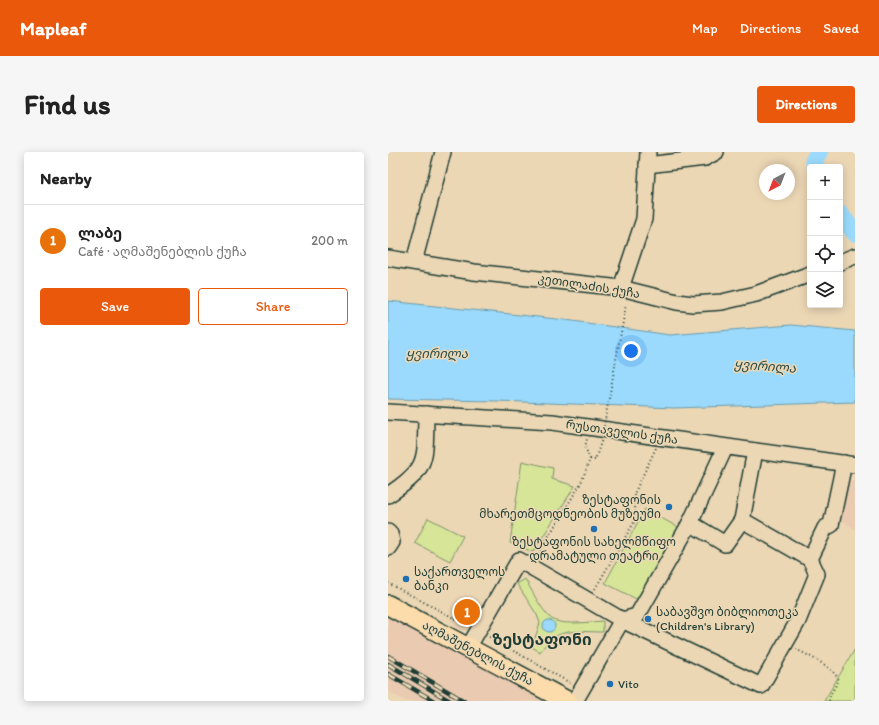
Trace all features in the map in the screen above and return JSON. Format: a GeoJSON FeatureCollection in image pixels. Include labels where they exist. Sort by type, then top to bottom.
{"type":"FeatureCollection","features":[{"type":"Feature","properties":{"kind":"main road","name":"აღმაშენებლის ქუჩა"},"geometry":{"type":"LineString","coordinates":[[388,605],[568,701]]}},
{"type":"Feature","properties":{"kind":"street"},"geometry":{"type":"LineString","coordinates":[[414,262],[443,152]]}},
{"type":"Feature","properties":{"kind":"street"},"geometry":{"type":"LineString","coordinates":[[621,288],[644,219],[647,158],[705,158],[716,152]]}},
{"type":"Feature","properties":{"kind":"street"},"geometry":{"type":"LineString","coordinates":[[843,261],[855,256]]}},
{"type":"Feature","properties":{"kind":"street","name":"კეთილაძის ქუჩა"},"geometry":{"type":"LineString","coordinates":[[388,258],[474,272],[621,288],[677,302],[694,304],[722,302],[756,294],[807,275]]}},
{"type":"Feature","properties":{"kind":"street","name":"რუსთაველის ქუჩა"},"geometry":{"type":"LineString","coordinates":[[388,412],[552,422],[725,448],[850,464]]}},
{"type":"Feature","properties":{"kind":"street"},"geometry":{"type":"LineString","coordinates":[[388,495],[415,475],[420,469],[425,446],[426,414]]}},
{"type":"Feature","properties":{"kind":"street"},"geometry":{"type":"LineString","coordinates":[[579,695],[622,620],[638,616],[690,523],[725,448]]}},
{"type":"Feature","properties":{"kind":"street"},"geometry":{"type":"LineString","coordinates":[[690,523],[726,544],[742,520],[755,451]]}},
{"type":"Feature","properties":{"kind":"street"},"geometry":{"type":"LineString","coordinates":[[810,559],[825,528],[831,525],[850,464]]}},
{"type":"Feature","properties":{"kind":"street"},"geometry":{"type":"LineString","coordinates":[[468,648],[519,560],[622,620],[761,686],[798,621],[817,574],[810,559],[742,520]]}},
{"type":"Feature","properties":{"kind":"street"},"geometry":{"type":"LineString","coordinates":[[388,532],[392,542],[388,548]]}},
{"type":"Feature","properties":{"kind":"path"},"geometry":{"type":"LineString","coordinates":[[590,459],[596,460],[601,442],[626,305]]}},
{"type":"Feature","properties":{"kind":"path"},"geometry":{"type":"LineString","coordinates":[[531,567],[581,484],[590,459],[585,447],[589,428]]}},
{"type":"Feature","properties":{"kind":"path"},"geometry":{"type":"LineString","coordinates":[[592,594],[636,519],[634,494],[661,438]]}},
{"type":"Feature","properties":{"kind":"path"},"geometry":{"type":"LineString","coordinates":[[388,583],[477,631],[579,695]]}},
{"type":"Feature","properties":{"kind":"path"},"geometry":{"type":"LineString","coordinates":[[785,643],[826,667],[836,675],[839,680],[830,695],[829,701]]}},
{"type":"Feature","properties":{"kind":"shaded area"},"geometry":{"type":"Polygon","coordinates":[[[844,480],[855,481],[855,529],[841,520],[844,480]]]}},
{"type":"Feature","properties":{"kind":"shaded area"},"geometry":{"type":"Polygon","coordinates":[[[388,612],[550,701],[405,701],[388,691],[388,612]]]}},
{"type":"Feature","properties":{"kind":"green space"},"geometry":{"type":"Polygon","coordinates":[[[522,461],[553,468],[552,479],[575,486],[533,552],[510,543],[522,461]]]}},
{"type":"Feature","properties":{"kind":"green space"},"geometry":{"type":"Polygon","coordinates":[[[645,509],[683,530],[644,603],[605,583],[645,509]]]}},
{"type":"Feature","properties":{"kind":"green space"},"geometry":{"type":"Polygon","coordinates":[[[428,518],[463,536],[450,561],[415,543],[428,518]]]}},
{"type":"Feature","properties":{"kind":"green space"},"geometry":{"type":"Polygon","coordinates":[[[525,579],[543,609],[556,621],[579,623],[603,621],[603,632],[567,632],[553,638],[540,652],[532,647],[540,623],[537,615],[517,584],[525,579]]]}},
{"type":"Feature","properties":{"kind":"green space"},"geometry":{"type":"Polygon","coordinates":[[[855,649],[855,701],[824,701],[855,649]]]}},
{"type":"Feature","properties":{"kind":"water","name":"ყვირილა"},"geometry":{"type":"Polygon","coordinates":[[[388,301],[566,320],[670,335],[791,325],[855,331],[855,402],[674,408],[497,401],[388,399],[388,301]]]}},
{"type":"Feature","properties":{"kind":"water"},"geometry":{"type":"Polygon","coordinates":[[[547,620],[551,620],[555,626],[551,632],[547,632],[543,628],[543,624],[547,620]]]}},
{"type":"Feature","properties":{"kind":"waterway"},"geometry":{"type":"LineString","coordinates":[[815,164],[814,160],[819,152]]}},
{"type":"Feature","properties":{"kind":"waterway"},"geometry":{"type":"LineString","coordinates":[[843,218],[855,233]]}},
{"type":"Feature","properties":{"kind":"railway"},"geometry":{"type":"LineString","coordinates":[[388,656],[464,701]]}},
{"type":"Feature","properties":{"kind":"railway"},"geometry":{"type":"LineString","coordinates":[[388,664],[450,701]]}},
{"type":"Feature","properties":{"kind":"railway"},"geometry":{"type":"LineString","coordinates":[[388,674],[434,701]]}},
{"type":"Feature","properties":{"kind":"place","name":"ზესტაფონის მხარეთმცოდნეობის მუზეუმი"},"geometry":{"type":"Point","coordinates":[669,507]}},
{"type":"Feature","properties":{"kind":"place","name":"ზესტაფონის სახელმწიფო დრამატული თეატრი"},"geometry":{"type":"Point","coordinates":[594,529]}},
{"type":"Feature","properties":{"kind":"place","name":"საქართველოს ბანკი"},"geometry":{"type":"Point","coordinates":[406,579]}},
{"type":"Feature","properties":{"kind":"place","name":"ლაბე"},"geometry":{"type":"Point","coordinates":[467,612]}},
{"type":"Feature","properties":{"kind":"place","name":"საბავშვო ბიბლიოთეკა (Children's Library)"},"geometry":{"type":"Point","coordinates":[648,619]}},
{"type":"Feature","properties":{"kind":"place","name":"Vito"},"geometry":{"type":"Point","coordinates":[610,684]}},
{"type":"Feature","properties":{"kind":"district","name":"ზესტაფონი"},"geometry":{"type":"Point","coordinates":[542,639]}}]}
